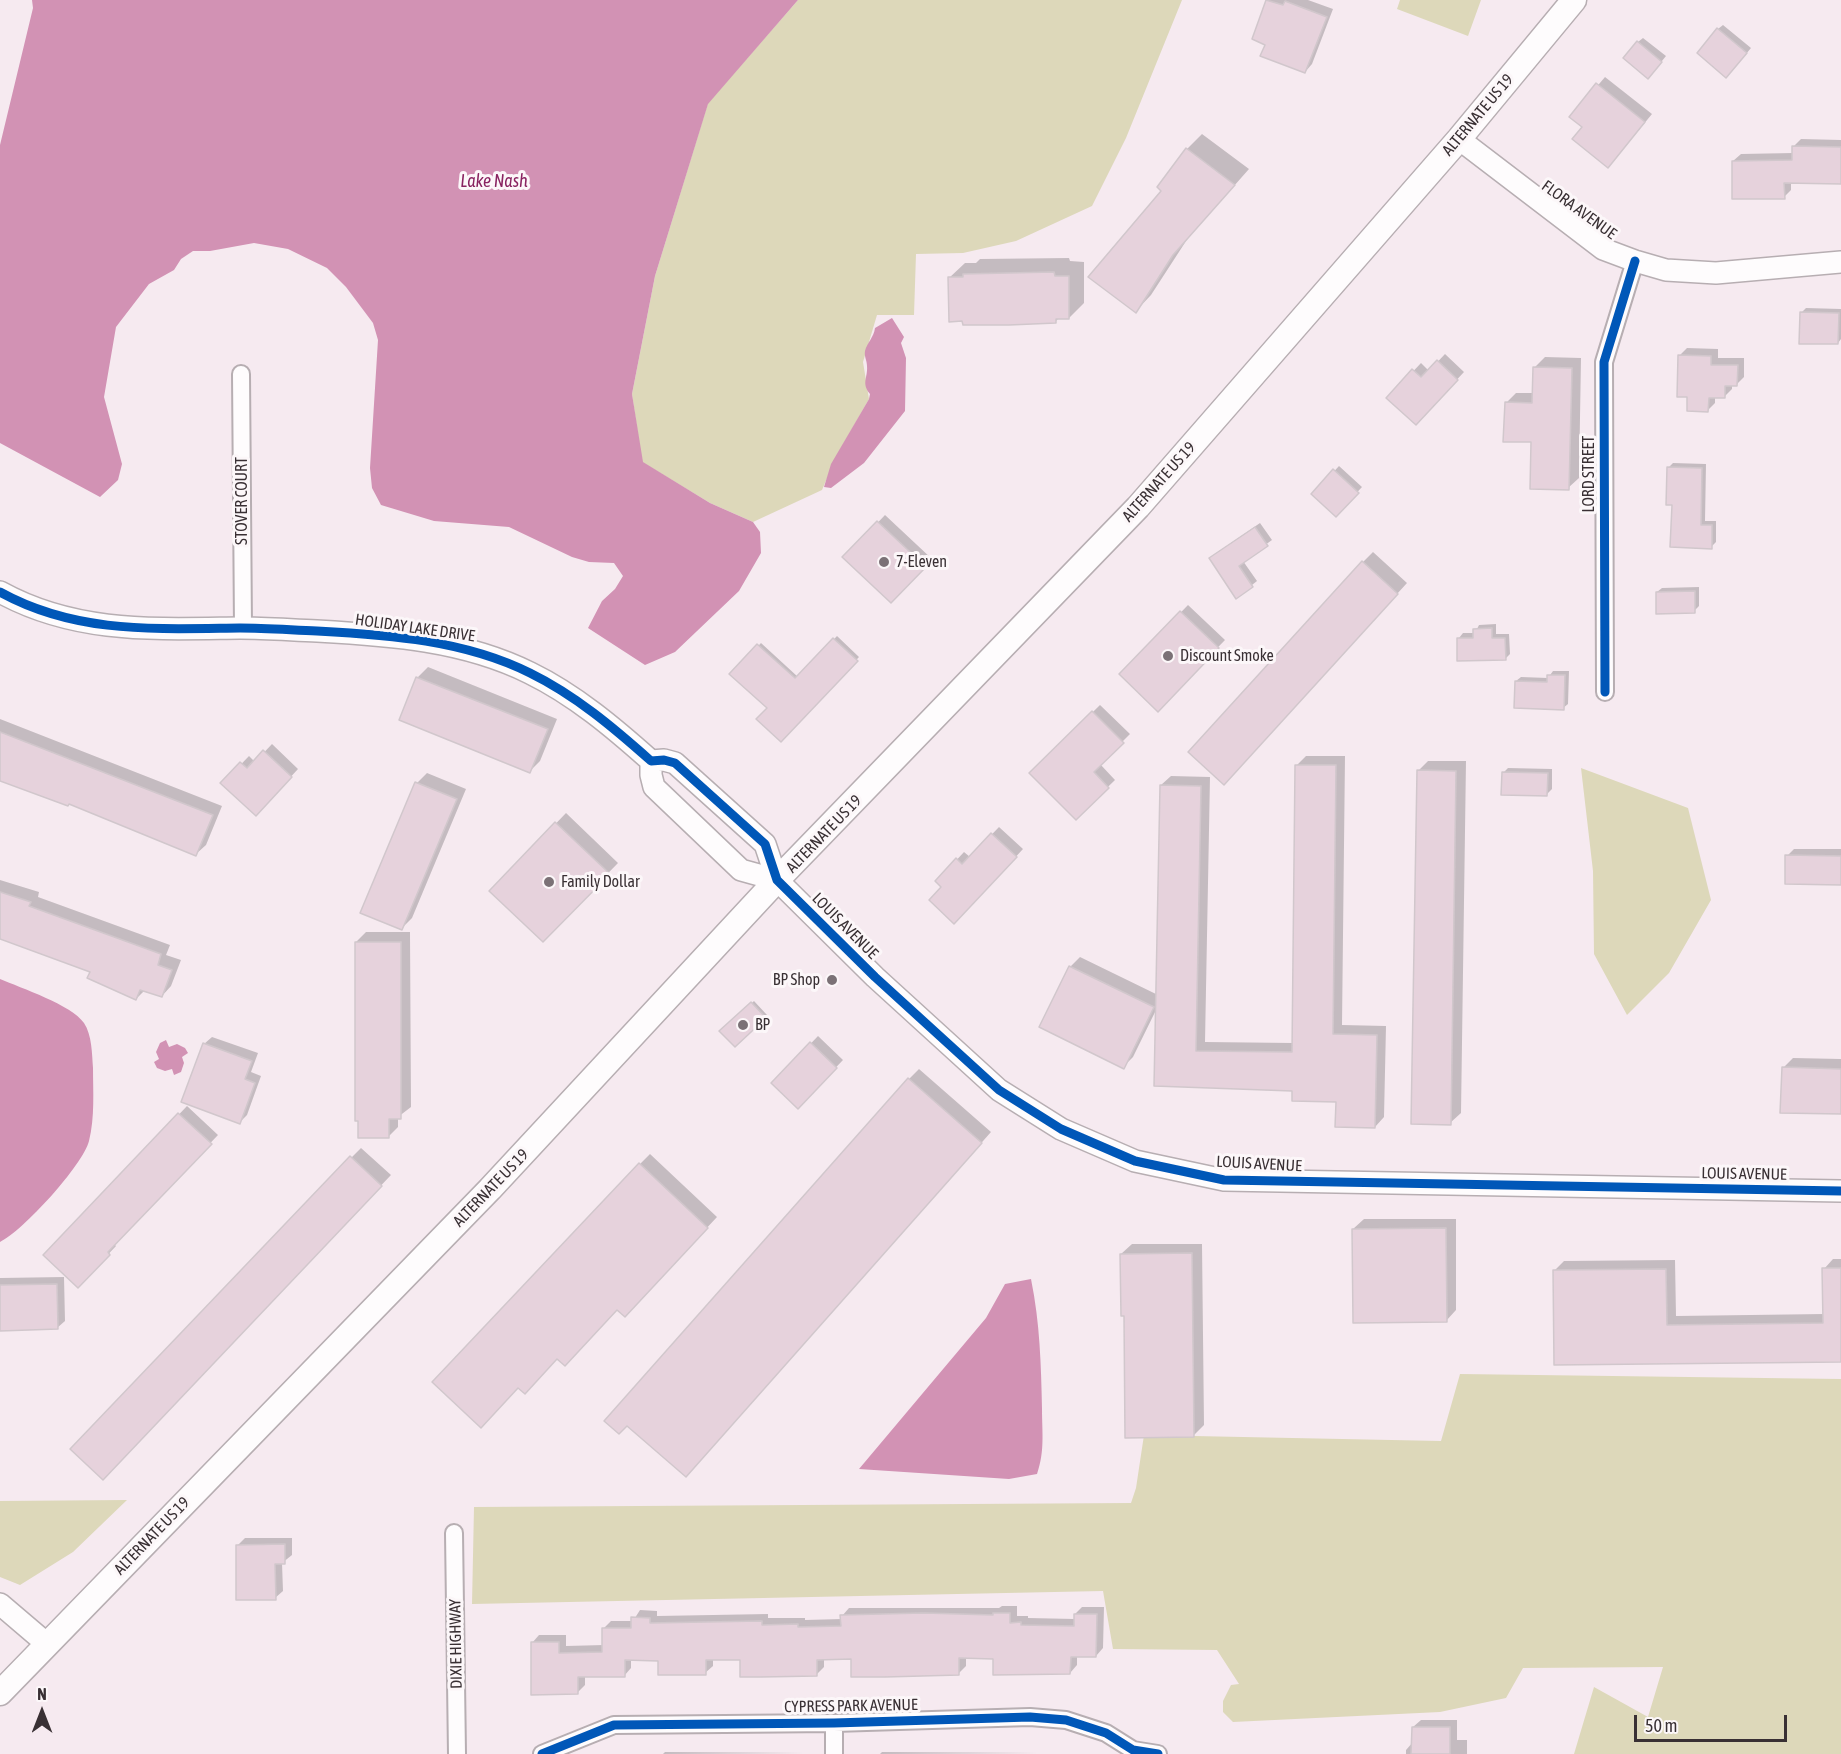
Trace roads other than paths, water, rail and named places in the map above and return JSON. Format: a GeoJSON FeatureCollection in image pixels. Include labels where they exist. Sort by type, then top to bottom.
{"type":"FeatureCollection","features":[{"type":"Feature","properties":{"kind":"main road","name":"ALTERNATE US 19"},"geometry":{"type":"LineString","coordinates":[[0,1692],[490,1189],[777,880],[1138,507],[1459,139],[1574,0]]}},
{"type":"Feature","properties":{"kind":"street","name":"FLORA AVENUE"},"geometry":{"type":"LineString","coordinates":[[1459,139],[1603,249],[1635,261],[1666,270],[1716,273],[1841,262]]}},
{"type":"Feature","properties":{"kind":"street","name":"LORD STREET"},"geometry":{"type":"LineString","coordinates":[[1605,692],[1604,362],[1635,261]]}},
{"type":"Feature","properties":{"kind":"street","name":"STOVER COURT"},"geometry":{"type":"LineString","coordinates":[[241,374],[243,628]]}},
{"type":"Feature","properties":{"kind":"street","name":"HOLIDAY LAKE DRIVE"},"geometry":{"type":"LineString","coordinates":[[0,592],[77,621],[147,630],[243,628],[377,634],[446,644],[487,654],[531,673],[579,701],[651,761],[664,760],[675,763],[765,844],[777,880]]}},
{"type":"Feature","properties":{"kind":"street"},"geometry":{"type":"LineString","coordinates":[[651,761],[654,787],[741,870],[777,880]]}},
{"type":"Feature","properties":{"kind":"street","name":"LOUIS AVENUE"},"geometry":{"type":"LineString","coordinates":[[777,880],[875,977],[999,1090],[1061,1129],[1135,1161],[1224,1180],[1841,1191]]}},
{"type":"Feature","properties":{"kind":"street","name":"DIXIE HIGHWAY"},"geometry":{"type":"LineString","coordinates":[[454,1533],[458,1754]]}},
{"type":"Feature","properties":{"kind":"street"},"geometry":{"type":"LineString","coordinates":[[0,1604],[47,1644]]}},
{"type":"Feature","properties":{"kind":"street","name":"CYPRESS PARK AVENUE"},"geometry":{"type":"LineString","coordinates":[[542,1754],[614,1725],[834,1723],[1018,1718],[1066,1720],[1106,1733],[1133,1752],[1158,1754]]}},
{"type":"Feature","properties":{"kind":"street"},"geometry":{"type":"LineString","coordinates":[[834,1723],[834,1754]]}},
{"type":"Feature","properties":{"kind":"water","name":"Lake Nash"},"geometry":{"type":"Polygon","coordinates":[[[32,0],[798,0],[708,104],[655,276],[632,394],[643,462],[710,503],[753,522],[760,532],[761,553],[739,591],[675,652],[645,665],[588,628],[602,601],[615,589],[623,576],[614,563],[589,562],[572,557],[509,527],[434,521],[381,505],[372,488],[370,468],[378,340],[373,323],[346,287],[327,268],[288,249],[254,243],[210,251],[193,251],[181,259],[174,270],[149,284],[116,327],[104,397],[122,464],[118,480],[100,497],[0,443],[0,145],[33,8],[32,0]]]}},
{"type":"Feature","properties":{"kind":"water"},"geometry":{"type":"Polygon","coordinates":[[[892,318],[904,337],[901,343],[906,358],[905,411],[864,463],[831,488],[824,487],[831,464],[869,399],[870,394],[865,383],[866,348],[875,328],[892,318]]]}},
{"type":"Feature","properties":{"kind":"water"},"geometry":{"type":"Polygon","coordinates":[[[0,979],[58,1004],[78,1016],[84,1023],[91,1045],[93,1095],[89,1141],[76,1165],[37,1212],[0,1242],[0,979]]]}},
{"type":"Feature","properties":{"kind":"water"},"geometry":{"type":"Polygon","coordinates":[[[166,1040],[169,1047],[177,1044],[185,1048],[188,1053],[182,1057],[184,1063],[181,1072],[174,1075],[172,1069],[165,1071],[157,1068],[154,1062],[159,1059],[156,1052],[160,1043],[166,1040]]]}},
{"type":"Feature","properties":{"kind":"water"},"geometry":{"type":"Polygon","coordinates":[[[1031,1279],[1038,1328],[1041,1376],[1042,1442],[1037,1474],[1009,1479],[859,1469],[986,1318],[1005,1284],[1031,1279]]]}},
{"type":"Feature","properties":{"kind":"place","name":"7-Eleven"},"geometry":{"type":"Point","coordinates":[884,562]}},
{"type":"Feature","properties":{"kind":"place","name":"Discount Smoke"},"geometry":{"type":"Point","coordinates":[1168,656]}},
{"type":"Feature","properties":{"kind":"place","name":"Family Dollar"},"geometry":{"type":"Point","coordinates":[549,882]}},
{"type":"Feature","properties":{"kind":"place","name":"BP Shop"},"geometry":{"type":"Point","coordinates":[832,980]}},
{"type":"Feature","properties":{"kind":"place","name":"BP"},"geometry":{"type":"Point","coordinates":[743,1025]}}]}
